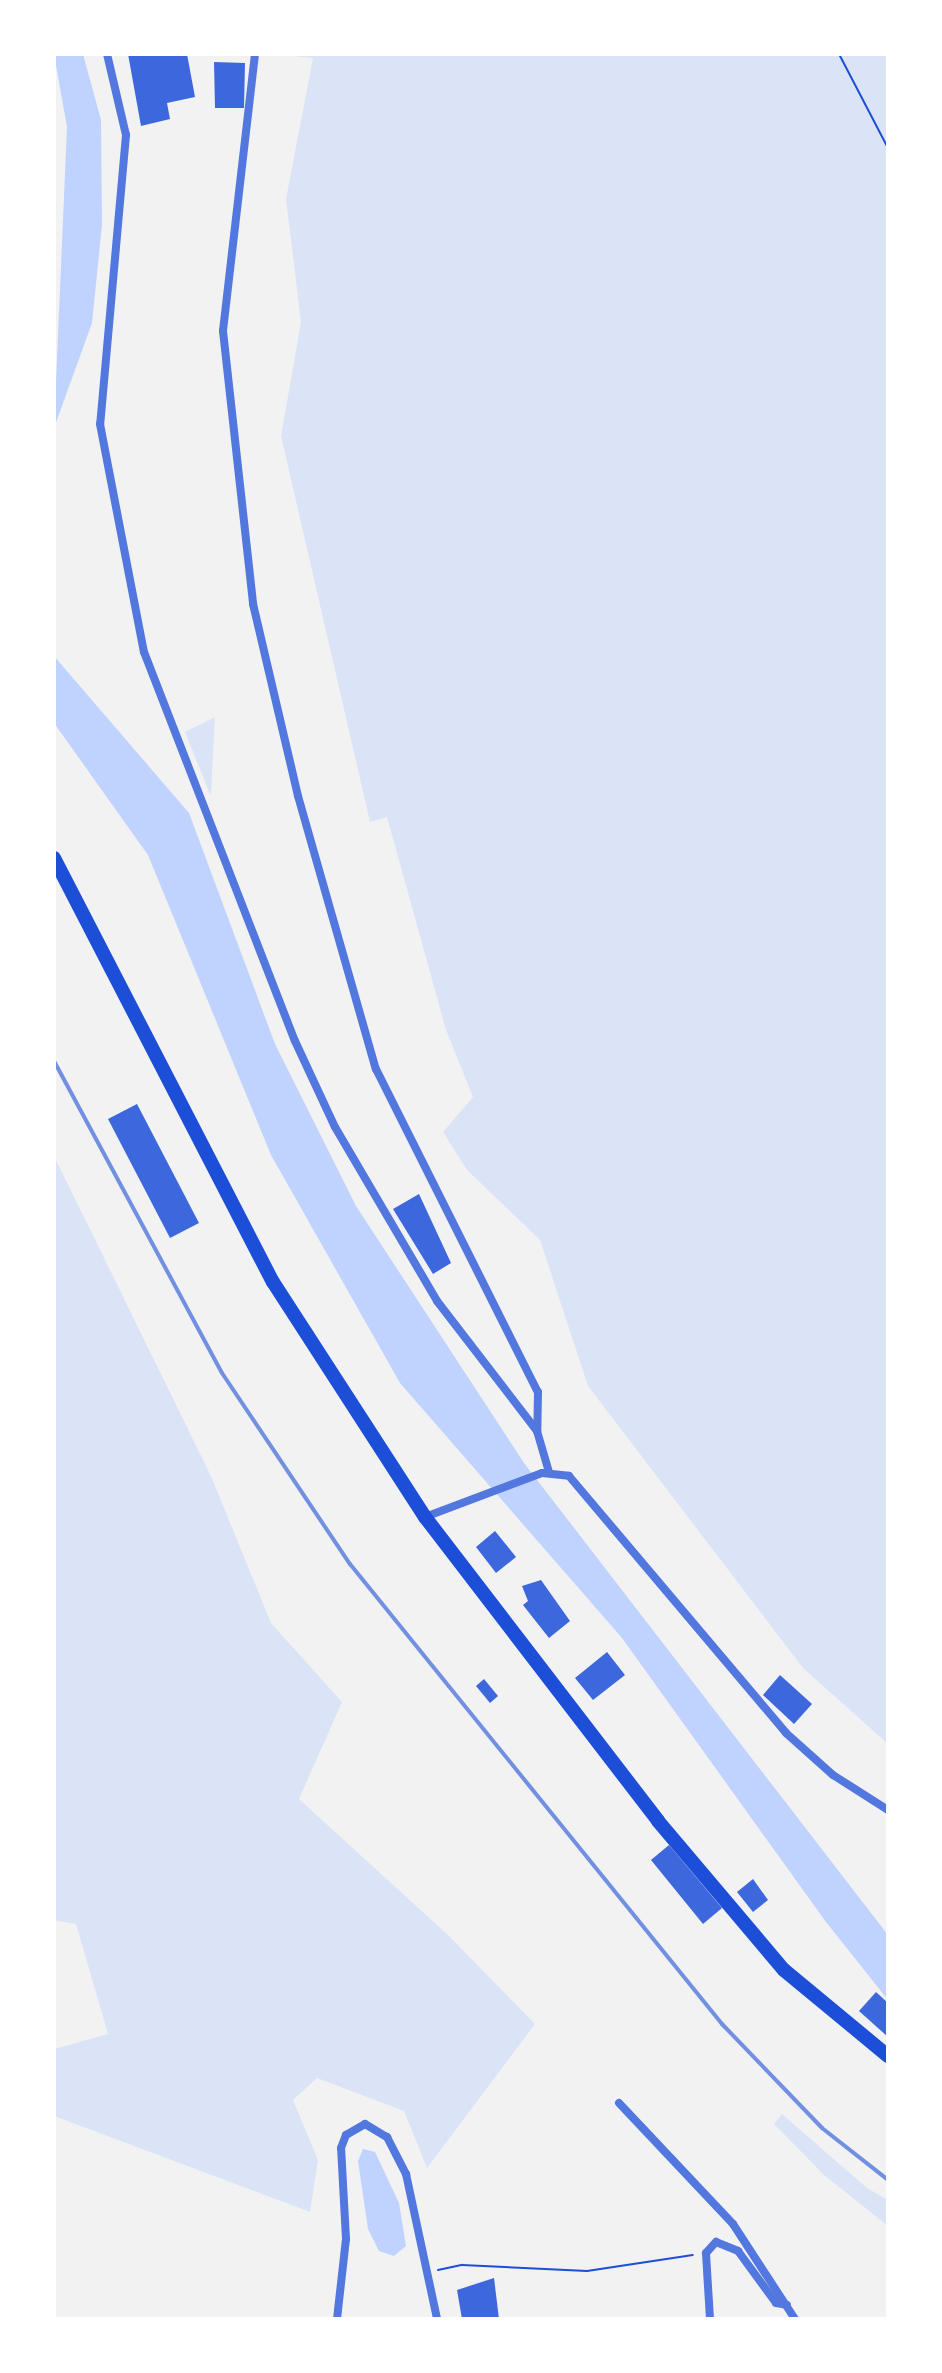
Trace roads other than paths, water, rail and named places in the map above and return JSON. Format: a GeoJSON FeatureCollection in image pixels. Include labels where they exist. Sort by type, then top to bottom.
{"type":"FeatureCollection","features":[{"type":"Feature","properties":{"kind":"main road"},"geometry":{"type":"LineString","coordinates":[[54,858],[273,1282],[425,1517],[658,1821],[784,1970],[888,2056]]}},
{"type":"Feature","properties":{"kind":"street"},"geometry":{"type":"LineString","coordinates":[[107,54],[126,135],[100,424],[144,652],[295,1041],[335,1127],[437,1301],[537,1431]]}},
{"type":"Feature","properties":{"kind":"street"},"geometry":{"type":"LineString","coordinates":[[255,54],[223,331],[253,604],[298,796],[376,1069],[538,1392],[537,1431],[545,1472]]}},
{"type":"Feature","properties":{"kind":"street"},"geometry":{"type":"LineString","coordinates":[[425,1517],[545,1472],[578,1482],[786,1733],[833,1775],[888,1810]]}},
{"type":"Feature","properties":{"kind":"street"},"geometry":{"type":"LineString","coordinates":[[619,2103],[733,2224],[795,2319]]}},
{"type":"Feature","properties":{"kind":"street"},"geometry":{"type":"LineString","coordinates":[[337,2319],[346,2239],[341,2148],[358,2126],[377,2128],[398,2154],[429,2272],[437,2319]]}},
{"type":"Feature","properties":{"kind":"street"},"geometry":{"type":"LineString","coordinates":[[710,2319],[706,2253],[716,2242],[730,2245],[776,2303],[787,2305]]}},
{"type":"Feature","properties":{"kind":"water"},"geometry":{"type":"Polygon","coordinates":[[[54,54],[83,54],[101,120],[102,225],[92,323],[54,428],[67,127],[54,54]]]}},
{"type":"Feature","properties":{"kind":"water"},"geometry":{"type":"Polygon","coordinates":[[[54,656],[189,813],[275,1044],[356,1206],[524,1463],[888,1935],[888,2000],[826,1922],[622,1638],[400,1383],[271,1155],[148,855],[54,723],[54,656]]]}},
{"type":"Feature","properties":{"kind":"water"},"geometry":{"type":"Polygon","coordinates":[[[363,2149],[375,2152],[399,2203],[406,2246],[394,2256],[379,2251],[368,2229],[358,2161],[363,2149]]]}},
{"type":"Feature","properties":{"kind":"railway"},"geometry":{"type":"LineString","coordinates":[[54,1061],[222,1373],[350,1564],[722,2024],[822,2128],[888,2180]]}}]}
